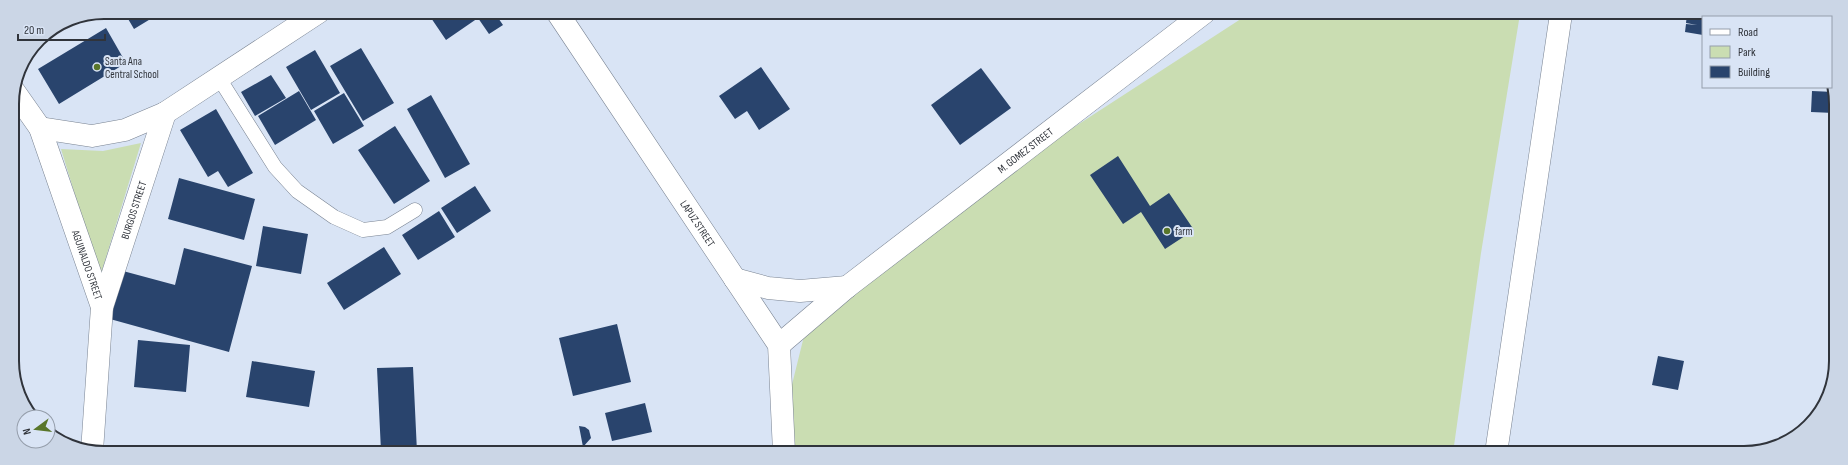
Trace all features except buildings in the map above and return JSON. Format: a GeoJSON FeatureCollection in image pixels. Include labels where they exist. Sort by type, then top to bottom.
{"type":"FeatureCollection","features":[{"type":"Feature","properties":{"kind":"street"},"geometry":{"type":"LineString","coordinates":[[40,128],[92,136],[125,130],[165,113],[308,19]]}},
{"type":"Feature","properties":{"kind":"street","name":"LAPUZ STREET"},"geometry":{"type":"LineString","coordinates":[[562,19],[779,345]]}},
{"type":"Feature","properties":{"kind":"street","name":"M. GOMEZ STREET"},"geometry":{"type":"LineString","coordinates":[[779,345],[847,287],[1196,19]]}},
{"type":"Feature","properties":{"kind":"street"},"geometry":{"type":"LineString","coordinates":[[1497,446],[1560,19]]}},
{"type":"Feature","properties":{"kind":"street","name":"AGUINALDO STREET"},"geometry":{"type":"LineString","coordinates":[[19,98],[40,128],[102,306],[92,445]]}},
{"type":"Feature","properties":{"kind":"street","name":"BURGOS STREET"},"geometry":{"type":"LineString","coordinates":[[102,306],[165,113]]}},
{"type":"Feature","properties":{"kind":"street"},"geometry":{"type":"LineString","coordinates":[[735,279],[768,288],[800,291],[847,287]]}},
{"type":"Feature","properties":{"kind":"street"},"geometry":{"type":"LineString","coordinates":[[779,345],[784,446]]}},
{"type":"Feature","properties":{"kind":"lane"},"geometry":{"type":"LineString","coordinates":[[219,78],[275,167],[297,191],[334,217],[363,230],[387,227],[415,210]]}},
{"type":"Feature","properties":{"kind":"green space"},"geometry":{"type":"Polygon","coordinates":[[[1241,19],[1519,19],[1481,253],[1454,446],[778,446],[778,441],[807,324],[1065,133],[1241,19]]]}},
{"type":"Feature","properties":{"kind":"green space"},"geometry":{"type":"Polygon","coordinates":[[[141,143],[100,277],[61,149],[103,151],[141,143]]]}},
{"type":"Feature","properties":{"kind":"place","name":"Santa Ana Central School"},"geometry":{"type":"Point","coordinates":[97,67]}},
{"type":"Feature","properties":{"kind":"place","name":"farm"},"geometry":{"type":"Point","coordinates":[1167,231]}}]}
